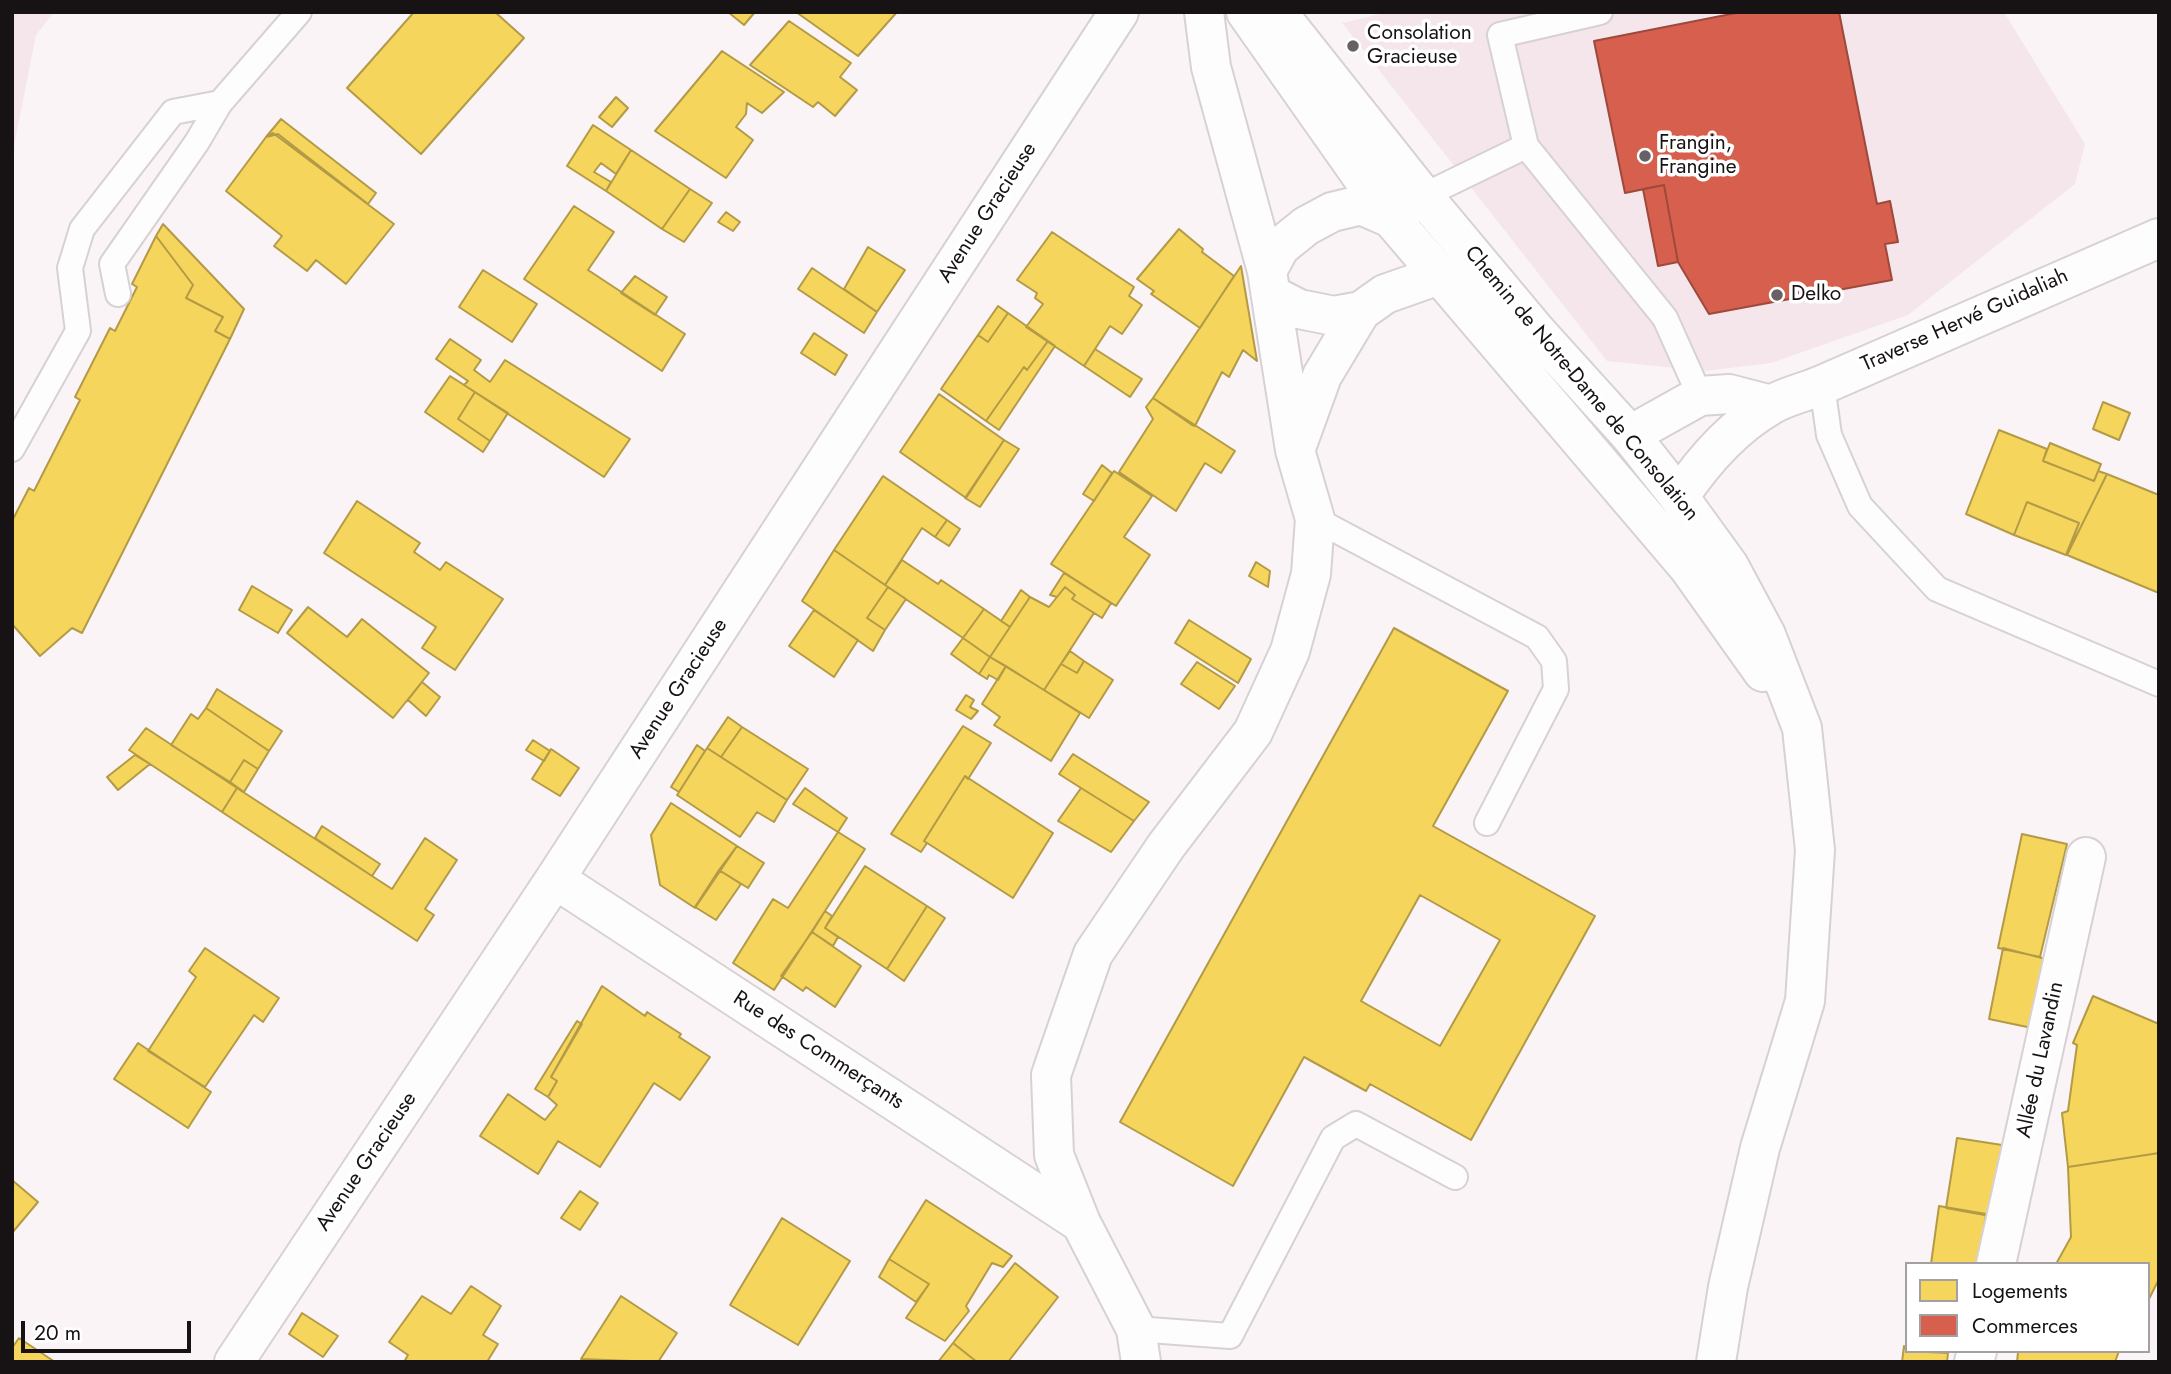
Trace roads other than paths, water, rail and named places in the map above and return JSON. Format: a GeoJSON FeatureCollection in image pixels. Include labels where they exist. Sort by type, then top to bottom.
{"type":"FeatureCollection","features":[{"type":"Feature","properties":{"kind":"street","name":"Avenue Gracieuse"},"geometry":{"type":"LineString","coordinates":[[234,1362],[555,879],[1119,12]]}},
{"type":"Feature","properties":{"kind":"street"},"geometry":{"type":"LineString","coordinates":[[1139,1345],[1081,1223],[1054,1155],[1051,1074],[1093,954],[1166,846],[1253,732],[1264,709],[1290,651],[1311,574],[1315,519],[1295,450],[1270,283],[1210,67],[1204,12]]}},
{"type":"Feature","properties":{"kind":"street","name":"Chemin de Notre-Dame de Consolation"},"geometry":{"type":"LineString","coordinates":[[1246,12],[1391,218],[1556,408],[1689,568],[1802,728]]}},
{"type":"Feature","properties":{"kind":"street","name":"Chemin de Notre-Dame de Consolation"},"geometry":{"type":"LineString","coordinates":[[1277,12],[1423,197],[1535,330],[1629,435],[1679,497],[1729,566],[1754,612],[1802,728],[1815,850],[1805,1001],[1760,1148],[1728,1287],[1716,1362]]}},
{"type":"Feature","properties":{"kind":"street"},"geometry":{"type":"LineString","coordinates":[[1391,218],[1423,197]]}},
{"type":"Feature","properties":{"kind":"street","name":"Chemin de Notre-Dame de Consolation"},"geometry":{"type":"LineString","coordinates":[[1391,218],[1361,205],[1332,212],[1306,226],[1279,247],[1270,283],[1299,309],[1334,316],[1439,275]]}},
{"type":"Feature","properties":{"kind":"street","name":"Chemin de Notre-Dame de Consolation"},"geometry":{"type":"LineString","coordinates":[[1295,450],[1322,376],[1395,272],[1400,250],[1391,218]]}},
{"type":"Feature","properties":{"kind":"street","name":"Traverse Hervé Guidaliah"},"geometry":{"type":"LineString","coordinates":[[1679,497],[1701,464],[1728,438],[1771,404],[1822,386],[2159,237]]}},
{"type":"Feature","properties":{"kind":"street"},"geometry":{"type":"LineString","coordinates":[[1629,435],[1700,397],[1729,394],[1771,404]]}},
{"type":"Feature","properties":{"kind":"street","name":"Allée du Lavandin"},"geometry":{"type":"LineString","coordinates":[[1996,1262],[2086,857]]}},
{"type":"Feature","properties":{"kind":"street","name":"Rue des Commerçants"},"geometry":{"type":"LineString","coordinates":[[555,879],[1081,1223]]}},
{"type":"Feature","properties":{"kind":"lane"},"geometry":{"type":"LineString","coordinates":[[118,294],[112,264],[197,142],[220,103],[299,12]]}},
{"type":"Feature","properties":{"kind":"lane"},"geometry":{"type":"LineString","coordinates":[[1600,12],[1500,36],[1526,146],[1665,318],[1700,397]]}},
{"type":"Feature","properties":{"kind":"lane"},"geometry":{"type":"LineString","coordinates":[[12,449],[78,331],[70,268],[82,229],[173,112],[220,103]]}},
{"type":"Feature","properties":{"kind":"lane"},"geometry":{"type":"LineString","coordinates":[[1423,197],[1526,146]]}},
{"type":"Feature","properties":{"kind":"lane"},"geometry":{"type":"LineString","coordinates":[[1822,386],[1829,435],[1860,506],[1937,589],[2159,684]]}},
{"type":"Feature","properties":{"kind":"lane"},"geometry":{"type":"LineString","coordinates":[[1315,519],[1537,637],[1554,661],[1556,689],[1487,824]]}},
{"type":"Feature","properties":{"kind":"lane"},"geometry":{"type":"LineString","coordinates":[[1139,1345],[1230,1336],[1333,1138],[1356,1124],[1455,1177]]}},
{"type":"Feature","properties":{"kind":"place","name":"Consolation Gracieuse"},"geometry":{"type":"Point","coordinates":[1353,46]}},
{"type":"Feature","properties":{"kind":"place","name":"Frangin, Frangine"},"geometry":{"type":"Point","coordinates":[1645,156]}},
{"type":"Feature","properties":{"kind":"place","name":"Delko"},"geometry":{"type":"Point","coordinates":[1777,295]}}]}
